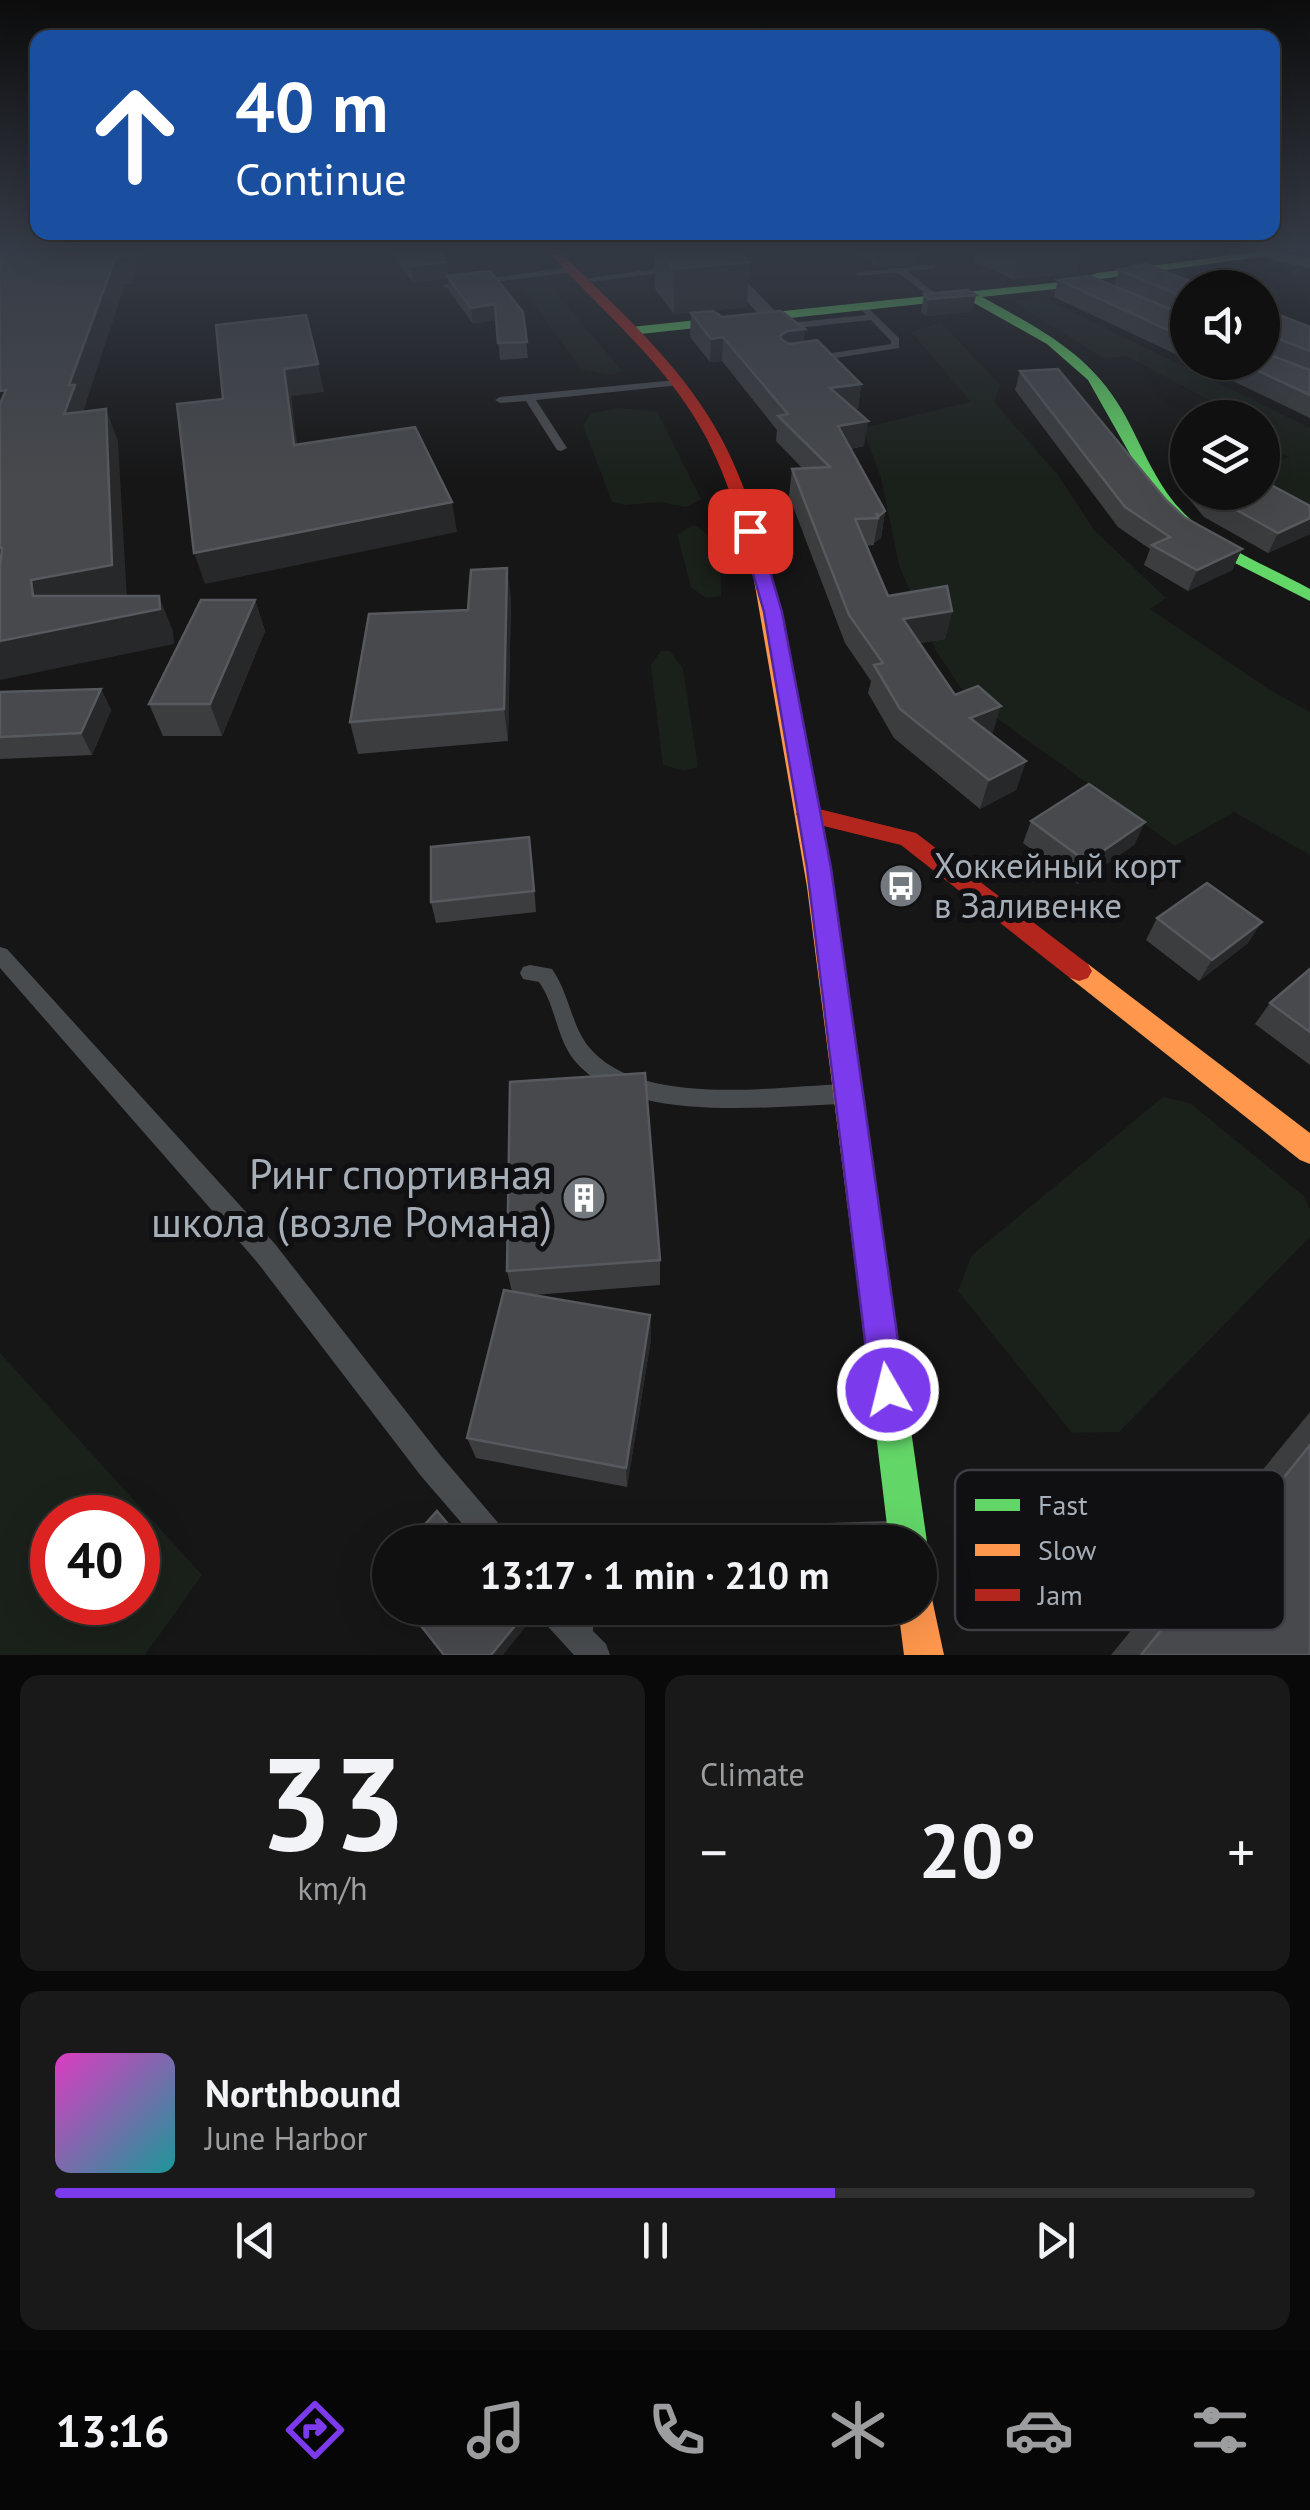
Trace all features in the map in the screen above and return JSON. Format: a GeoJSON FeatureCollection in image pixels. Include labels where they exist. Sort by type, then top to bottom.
{"type":"FeatureCollection","features":[{"type":"Feature","properties":{"kind":"street"},"geometry":{"type":"LineString","coordinates":[[625,325],[676,383],[715,441],[750,531],[773,612],[819,868],[906,1525]]}},
{"type":"Feature","properties":{"kind":"street"},"geometry":{"type":"LineString","coordinates":[[631,331],[693,325]]}},
{"type":"Feature","properties":{"kind":"street"},"geometry":{"type":"LineString","coordinates":[[1021,325],[1055,345],[1093,377],[1173,512],[1190,527],[1310,596]]}},
{"type":"Feature","properties":{"kind":"street"},"geometry":{"type":"LineString","coordinates":[[808,814],[908,839],[1310,1150]]}},
{"type":"Feature","properties":{"kind":"street"},"geometry":{"type":"LineString","coordinates":[[920,1625],[924,1655]]}},
{"type":"Feature","properties":{"kind":"lane"},"geometry":{"type":"LineString","coordinates":[[721,334],[780,325]]}},
{"type":"Feature","properties":{"kind":"lane"},"geometry":{"type":"LineString","coordinates":[[804,359],[893,348],[896,340],[882,325]]}},
{"type":"Feature","properties":{"kind":"lane"},"geometry":{"type":"LineString","coordinates":[[500,400],[676,383]]}},
{"type":"Feature","properties":{"kind":"lane"},"geometry":{"type":"LineString","coordinates":[[529,397],[561,448]]}},
{"type":"Feature","properties":{"kind":"lane"},"geometry":{"type":"LineString","coordinates":[[0,956],[266,1254],[481,1525]]}},
{"type":"Feature","properties":{"kind":"lane"},"geometry":{"type":"LineString","coordinates":[[530,973],[545,975],[554,985],[567,1030],[582,1055],[604,1074],[630,1087],[661,1096],[848,1094]]}},
{"type":"Feature","properties":{"kind":"shaded area"},"geometry":{"type":"Polygon","coordinates":[[[549,325],[584,325],[622,371],[610,375],[581,369],[549,325]]]}},
{"type":"Feature","properties":{"kind":"shaded area"},"geometry":{"type":"Polygon","coordinates":[[[944,325],[1000,385],[994,402],[1058,475],[1094,530],[1166,598],[1150,609],[1270,690],[1310,712],[1310,855],[1234,812],[1175,846],[967,697],[936,651],[899,565],[881,478],[863,428],[971,402],[911,332],[944,325]]]}},
{"type":"Feature","properties":{"kind":"shaded area"},"geometry":{"type":"Polygon","coordinates":[[[1050,325],[1100,325],[1170,360],[1170,379],[1126,356],[1105,359],[1050,325]]]}},
{"type":"Feature","properties":{"kind":"shaded area"},"geometry":{"type":"Polygon","coordinates":[[[1171,380],[1212,380],[1253,400],[1209,400],[1171,380]]]}},
{"type":"Feature","properties":{"kind":"shaded area"},"geometry":{"type":"Polygon","coordinates":[[[620,408],[657,412],[701,499],[686,507],[659,502],[612,502],[583,425],[592,413],[620,408]]]}},
{"type":"Feature","properties":{"kind":"shaded area"},"geometry":{"type":"Polygon","coordinates":[[[1280,413],[1310,428],[1310,519],[1280,502],[1280,461],[1289,457],[1280,452],[1280,413]]]}},
{"type":"Feature","properties":{"kind":"shaded area"},"geometry":{"type":"Polygon","coordinates":[[[694,525],[715,547],[721,596],[706,598],[691,587],[677,534],[694,525]]]}},
{"type":"Feature","properties":{"kind":"shaded area"},"geometry":{"type":"Polygon","coordinates":[[[661,651],[670,651],[683,669],[698,767],[684,771],[663,765],[651,665],[661,651]]]}},
{"type":"Feature","properties":{"kind":"shaded area"},"geometry":{"type":"Polygon","coordinates":[[[1163,1097],[1190,1103],[1304,1196],[1310,1209],[1310,1237],[1119,1432],[1072,1433],[958,1291],[972,1255],[1163,1097]]]}},
{"type":"Feature","properties":{"kind":"shaded area"},"geometry":{"type":"Polygon","coordinates":[[[0,1353],[129,1495],[30,1495],[30,1625],[160,1625],[160,1529],[202,1575],[145,1655],[0,1655],[0,1353]]]}},
{"type":"Feature","properties":{"kind":"building"},"geometry":{"type":"Polygon","coordinates":[[[0,325],[91,325],[69,385],[75,385],[64,414],[106,409],[112,565],[31,580],[33,596],[159,596],[160,609],[0,641],[0,404],[6,390],[0,391],[0,325]]]}},
{"type":"Feature","properties":{"kind":"building"},"geometry":{"type":"Polygon","coordinates":[[[216,325],[309,325],[318,364],[284,369],[294,445],[415,427],[452,502],[194,553],[177,404],[223,399],[216,325]]]}},
{"type":"Feature","properties":{"kind":"building"},"geometry":{"type":"Polygon","coordinates":[[[497,325],[525,325],[527,342],[498,343],[497,325]]]}},
{"type":"Feature","properties":{"kind":"building"},"geometry":{"type":"Polygon","coordinates":[[[700,325],[800,325],[805,329],[787,331],[780,336],[782,340],[790,344],[817,340],[861,384],[830,388],[868,421],[838,426],[885,511],[879,516],[876,513],[878,518],[855,519],[888,596],[947,586],[952,611],[903,619],[955,695],[978,686],[1001,706],[970,718],[1026,761],[989,780],[900,709],[874,665],[883,663],[849,615],[792,469],[830,467],[778,416],[788,414],[723,337],[711,339],[700,325]]]}},
{"type":"Feature","properties":{"kind":"building"},"geometry":{"type":"Polygon","coordinates":[[[1280,325],[1310,327],[1310,351],[1280,339],[1280,325]]]}},
{"type":"Feature","properties":{"kind":"building"},"geometry":{"type":"Polygon","coordinates":[[[1280,359],[1310,370],[1310,395],[1278,380],[1280,359]]]}},
{"type":"Feature","properties":{"kind":"building"},"geometry":{"type":"Polygon","coordinates":[[[1058,369],[1170,504],[1170,510],[1177,510],[1242,549],[1197,570],[1152,545],[1170,537],[1125,507],[1020,371],[1058,369]]]}},
{"type":"Feature","properties":{"kind":"building"},"geometry":{"type":"Polygon","coordinates":[[[1280,490],[1310,506],[1310,518],[1278,533],[1236,510],[1280,510],[1280,490]]]}},
{"type":"Feature","properties":{"kind":"building"},"geometry":{"type":"Polygon","coordinates":[[[507,568],[504,709],[350,722],[369,614],[468,610],[471,570],[507,568]]]}},
{"type":"Feature","properties":{"kind":"building"},"geometry":{"type":"Polygon","coordinates":[[[201,600],[255,600],[210,704],[149,704],[201,600]]]}},
{"type":"Feature","properties":{"kind":"building"},"geometry":{"type":"Polygon","coordinates":[[[101,689],[81,733],[0,737],[0,692],[101,689]]]}},
{"type":"Feature","properties":{"kind":"building"},"geometry":{"type":"Polygon","coordinates":[[[1089,784],[1145,822],[1087,862],[1031,821],[1089,784]]]}},
{"type":"Feature","properties":{"kind":"building"},"geometry":{"type":"Polygon","coordinates":[[[529,837],[534,891],[431,902],[431,847],[529,837]]]}},
{"type":"Feature","properties":{"kind":"building"},"geometry":{"type":"Polygon","coordinates":[[[1207,883],[1262,922],[1212,960],[1157,918],[1207,883]]]}},
{"type":"Feature","properties":{"kind":"building"},"geometry":{"type":"Polygon","coordinates":[[[1310,969],[1310,1032],[1270,1003],[1310,969]]]}},
{"type":"Feature","properties":{"kind":"building","name":"Ринг спортивная школа (возле Романа)"},"geometry":{"type":"Polygon","coordinates":[[[645,1073],[660,1260],[507,1271],[510,1082],[645,1073]]]}},
{"type":"Feature","properties":{"kind":"building"},"geometry":{"type":"Polygon","coordinates":[[[504,1290],[650,1315],[626,1468],[467,1438],[504,1290]]]}},
{"type":"Feature","properties":{"kind":"building"},"geometry":{"type":"Polygon","coordinates":[[[1310,1445],[1310,1655],[1141,1655],[1161,1630],[1285,1630],[1285,1476],[1310,1445]]]}},
{"type":"Feature","properties":{"kind":"building"},"geometry":{"type":"Polygon","coordinates":[[[437,1511],[449,1525],[424,1525],[437,1511]]]}},
{"type":"Feature","properties":{"kind":"building"},"geometry":{"type":"Polygon","coordinates":[[[420,1625],[516,1625],[491,1655],[444,1655],[420,1625]]]}},
{"type":"Feature","properties":{"kind":"traffic: fast"},"geometry":{"type":"LineString","coordinates":[[631,331],[685,325]]}},
{"type":"Feature","properties":{"kind":"traffic: fast"},"geometry":{"type":"LineString","coordinates":[[1024,325],[1067,352],[1093,377],[1115,409],[1161,495],[1184,522],[1217,546],[1310,596]]}},
{"type":"Feature","properties":{"kind":"traffic: fast"},"geometry":{"type":"LineString","coordinates":[[885,1367],[906,1525]]}},
{"type":"Feature","properties":{"kind":"traffic: slow"},"geometry":{"type":"LineString","coordinates":[[763,580],[819,887],[885,1367]]}},
{"type":"Feature","properties":{"kind":"traffic: slow"},"geometry":{"type":"LineString","coordinates":[[1079,971],[1310,1150]]}},
{"type":"Feature","properties":{"kind":"traffic: slow"},"geometry":{"type":"LineString","coordinates":[[920,1625],[924,1655]]}},
{"type":"Feature","properties":{"kind":"traffic: jam"},"geometry":{"type":"LineString","coordinates":[[627,325],[684,391],[721,453],[738,494],[763,580]]}},
{"type":"Feature","properties":{"kind":"traffic: jam"},"geometry":{"type":"LineString","coordinates":[[807,814],[908,839],[1079,971]]}},
{"type":"Feature","properties":{"kind":"place","name":"Хоккейный корт в Заливенке"},"geometry":{"type":"Point","coordinates":[901,886]}},
{"type":"Feature","properties":{"kind":"place","name":"Ринг спортивная школа (возле Романа)"},"geometry":{"type":"Point","coordinates":[584,1198]}},
{"type":"Feature","properties":{"kind":"route"},"geometry":{"type":"LineString","coordinates":[[750,531],[773,612],[819,868],[888,1390]]}}]}
